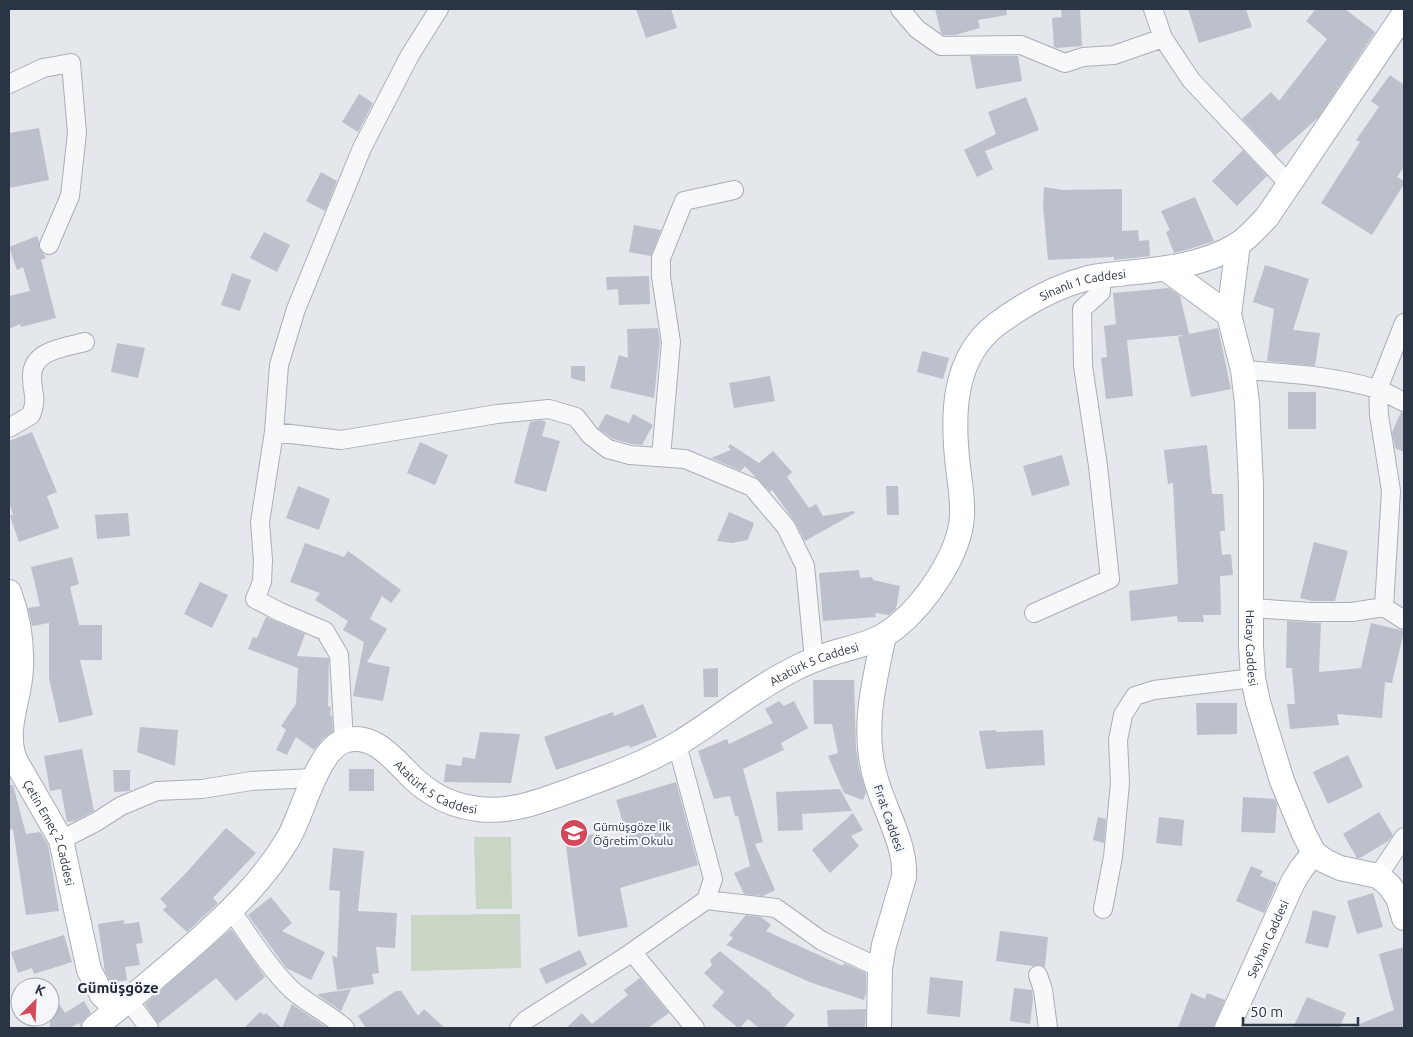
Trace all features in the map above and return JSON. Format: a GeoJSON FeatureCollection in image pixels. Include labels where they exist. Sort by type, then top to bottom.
{"type":"FeatureCollection","features":[{"type":"Feature","properties":{"kind":"main road","name":"Sinanlı 1 Caddesi"},"geometry":{"type":"LineString","coordinates":[[884,636],[900,625],[924,598],[939,577],[954,549],[960,531],[962,515],[962,495],[954,432],[957,389],[970,355],[988,331],[1022,308],[1065,285],[1101,276],[1166,269],[1190,264],[1238,244],[1267,217],[1404,14]]}},
{"type":"Feature","properties":{"kind":"main road","name":"Hatay Caddesi"},"geometry":{"type":"LineString","coordinates":[[1238,244],[1229,315],[1244,370],[1247,403],[1251,485],[1251,646],[1253,678],[1258,702],[1282,782],[1314,853]]}},
{"type":"Feature","properties":{"kind":"main road"},"geometry":{"type":"LineString","coordinates":[[1166,269],[1229,315]]}},
{"type":"Feature","properties":{"kind":"main road","name":"Çetin Emeç 2 Caddesi"},"geometry":{"type":"LineString","coordinates":[[9,592],[20,643],[21,669],[10,729],[12,761],[61,840],[90,970],[102,995],[122,1005]]}},
{"type":"Feature","properties":{"kind":"main road","name":"Atatürk 5 Caddesi"},"geometry":{"type":"LineString","coordinates":[[344,741],[358,740],[376,744],[429,791],[459,806],[499,810],[520,807],[592,783],[632,767],[677,744],[757,690],[788,672],[814,660],[863,645],[884,636]]}},
{"type":"Feature","properties":{"kind":"main road","name":"Fırat Caddesi"},"geometry":{"type":"LineString","coordinates":[[879,1028],[880,968],[884,945],[904,877],[905,865],[897,837],[876,781],[870,750],[870,704],[884,636]]}},
{"type":"Feature","properties":{"kind":"main road"},"geometry":{"type":"LineString","coordinates":[[94,1028],[180,957],[255,885],[290,836],[314,778],[327,755],[334,747],[344,741]]}},
{"type":"Feature","properties":{"kind":"main road"},"geometry":{"type":"LineString","coordinates":[[1314,853],[1340,868],[1378,876],[1389,885],[1398,898],[1404,918]]}},
{"type":"Feature","properties":{"kind":"main road","name":"Seyhan Caddesi"},"geometry":{"type":"LineString","coordinates":[[1227,1028],[1294,882],[1301,869],[1314,853]]}},
{"type":"Feature","properties":{"kind":"street"},"geometry":{"type":"LineString","coordinates":[[344,741],[339,655],[325,631],[255,599],[262,582],[263,560],[260,522],[274,432],[280,365],[296,309],[362,148],[410,55],[439,9]]}},
{"type":"Feature","properties":{"kind":"street"},"geometry":{"type":"LineString","coordinates":[[900,9],[917,29],[941,46],[1021,45],[1065,63],[1083,57],[1114,55],[1163,38]]}},
{"type":"Feature","properties":{"kind":"street"},"geometry":{"type":"LineString","coordinates":[[1153,9],[1163,38],[1191,80],[1289,184]]}},
{"type":"Feature","properties":{"kind":"street"},"geometry":{"type":"LineString","coordinates":[[9,84],[43,68],[71,62],[77,133],[70,196],[49,245]]}},
{"type":"Feature","properties":{"kind":"street"},"geometry":{"type":"LineString","coordinates":[[662,457],[671,342],[661,277],[661,258],[684,201],[734,190]]}},
{"type":"Feature","properties":{"kind":"street"},"geometry":{"type":"LineString","coordinates":[[1034,612],[1110,579],[1098,466],[1083,366],[1082,309],[1101,292],[1101,276]]}},
{"type":"Feature","properties":{"kind":"street"},"geometry":{"type":"LineString","coordinates":[[1384,607],[1391,491],[1379,415],[1378,389],[1404,322]]}},
{"type":"Feature","properties":{"kind":"street"},"geometry":{"type":"LineString","coordinates":[[9,428],[31,415],[36,402],[32,376],[34,364],[48,351],[85,342]]}},
{"type":"Feature","properties":{"kind":"street"},"geometry":{"type":"LineString","coordinates":[[1244,370],[1290,373],[1378,389],[1404,402]]}},
{"type":"Feature","properties":{"kind":"street"},"geometry":{"type":"LineString","coordinates":[[274,432],[341,440],[497,414],[549,409],[576,417],[590,435],[608,449],[630,454],[685,459],[752,487],[786,527],[805,566],[814,660]]}},
{"type":"Feature","properties":{"kind":"street"},"geometry":{"type":"LineString","coordinates":[[1252,608],[1343,612],[1384,607],[1404,620]]}},
{"type":"Feature","properties":{"kind":"street"},"geometry":{"type":"LineString","coordinates":[[1103,909],[1113,856],[1120,783],[1118,740],[1122,715],[1135,696],[1154,690],[1253,678]]}},
{"type":"Feature","properties":{"kind":"street"},"geometry":{"type":"LineString","coordinates":[[520,1028],[526,1020],[632,952],[706,900],[713,880],[677,744]]}},
{"type":"Feature","properties":{"kind":"street"},"geometry":{"type":"LineString","coordinates":[[61,840],[96,822],[121,806],[157,791],[202,789],[251,781],[314,778]]}},
{"type":"Feature","properties":{"kind":"street"},"geometry":{"type":"LineString","coordinates":[[1378,876],[1404,837]]}},
{"type":"Feature","properties":{"kind":"street"},"geometry":{"type":"LineString","coordinates":[[706,900],[776,908],[822,941],[880,968]]}},
{"type":"Feature","properties":{"kind":"street"},"geometry":{"type":"LineString","coordinates":[[231,910],[281,978],[302,998],[330,1015],[345,1028]]}},
{"type":"Feature","properties":{"kind":"street"},"geometry":{"type":"LineString","coordinates":[[632,952],[695,1028]]}},
{"type":"Feature","properties":{"kind":"street"},"geometry":{"type":"LineString","coordinates":[[1038,975],[1043,990],[1048,1028]]}},
{"type":"Feature","properties":{"kind":"street"},"geometry":{"type":"LineString","coordinates":[[122,1005],[149,1028]]}},
{"type":"Feature","properties":{"kind":"green space"},"geometry":{"type":"Polygon","coordinates":[[[474,837],[511,837],[512,909],[476,909],[474,837]]]}},
{"type":"Feature","properties":{"kind":"green space"},"geometry":{"type":"Polygon","coordinates":[[[520,914],[521,968],[411,971],[411,915],[520,914]]]}},
{"type":"Feature","properties":{"kind":"building"},"geometry":{"type":"Polygon","coordinates":[[[636,9],[671,9],[677,28],[646,38],[636,9]]]}},
{"type":"Feature","properties":{"kind":"building"},"geometry":{"type":"Polygon","coordinates":[[[935,9],[1006,9],[1007,15],[978,20],[980,28],[955,35],[944,35],[941,33],[935,9]]]}},
{"type":"Feature","properties":{"kind":"building"},"geometry":{"type":"Polygon","coordinates":[[[1061,9],[1080,9],[1082,46],[1054,47],[1052,18],[1062,17],[1061,9]]]}},
{"type":"Feature","properties":{"kind":"building"},"geometry":{"type":"Polygon","coordinates":[[[1188,9],[1246,9],[1252,27],[1199,43],[1188,9]]]}},
{"type":"Feature","properties":{"kind":"building"},"geometry":{"type":"Polygon","coordinates":[[[1316,9],[1345,9],[1375,32],[1318,118],[1276,155],[1242,119],[1271,92],[1279,101],[1327,39],[1306,21],[1316,9]]]}},
{"type":"Feature","properties":{"kind":"building"},"geometry":{"type":"Polygon","coordinates":[[[970,56],[1018,56],[1022,81],[976,89],[970,56]]]}},
{"type":"Feature","properties":{"kind":"building"},"geometry":{"type":"Polygon","coordinates":[[[1390,75],[1404,85],[1404,167],[1397,177],[1404,181],[1404,184],[1372,235],[1321,203],[1360,142],[1356,140],[1379,107],[1371,101],[1390,75]]]}},
{"type":"Feature","properties":{"kind":"building"},"geometry":{"type":"Polygon","coordinates":[[[359,94],[373,103],[358,132],[342,122],[359,94]]]}},
{"type":"Feature","properties":{"kind":"building"},"geometry":{"type":"Polygon","coordinates":[[[1026,97],[1039,130],[985,151],[993,169],[977,177],[964,150],[996,134],[988,112],[1026,97]]]}},
{"type":"Feature","properties":{"kind":"building"},"geometry":{"type":"Polygon","coordinates":[[[39,128],[49,180],[9,188],[9,133],[39,128]]]}},
{"type":"Feature","properties":{"kind":"building"},"geometry":{"type":"Polygon","coordinates":[[[1243,150],[1267,176],[1237,206],[1212,181],[1243,150]]]}},
{"type":"Feature","properties":{"kind":"building"},"geometry":{"type":"Polygon","coordinates":[[[321,172],[337,181],[325,211],[306,201],[321,172]]]}},
{"type":"Feature","properties":{"kind":"building"},"geometry":{"type":"Polygon","coordinates":[[[1044,187],[1063,190],[1122,189],[1122,231],[1138,230],[1139,241],[1149,240],[1150,256],[1114,260],[1114,257],[1048,260],[1043,206],[1044,187]]]}},
{"type":"Feature","properties":{"kind":"building"},"geometry":{"type":"Polygon","coordinates":[[[1195,197],[1214,241],[1174,253],[1166,232],[1170,230],[1161,211],[1195,197]]]}},
{"type":"Feature","properties":{"kind":"building"},"geometry":{"type":"Polygon","coordinates":[[[634,225],[661,230],[651,256],[629,252],[634,225]]]}},
{"type":"Feature","properties":{"kind":"building"},"geometry":{"type":"Polygon","coordinates":[[[264,232],[290,245],[277,272],[250,258],[264,232]]]}},
{"type":"Feature","properties":{"kind":"building"},"geometry":{"type":"Polygon","coordinates":[[[37,236],[39,247],[46,258],[41,260],[56,318],[21,327],[20,324],[9,329],[9,296],[30,291],[23,267],[17,270],[9,247],[37,236]]]}},
{"type":"Feature","properties":{"kind":"building"},"geometry":{"type":"Polygon","coordinates":[[[1265,265],[1309,279],[1293,330],[1320,333],[1315,366],[1267,361],[1274,309],[1253,302],[1265,265]]]}},
{"type":"Feature","properties":{"kind":"building"},"geometry":{"type":"Polygon","coordinates":[[[232,273],[251,280],[240,311],[221,305],[232,273]]]}},
{"type":"Feature","properties":{"kind":"building"},"geometry":{"type":"Polygon","coordinates":[[[649,276],[650,304],[619,305],[618,289],[607,290],[606,277],[649,276]]]}},
{"type":"Feature","properties":{"kind":"building"},"geometry":{"type":"Polygon","coordinates":[[[1169,288],[1180,296],[1189,334],[1218,328],[1231,389],[1191,397],[1178,337],[1184,335],[1127,340],[1133,396],[1106,399],[1101,358],[1107,357],[1104,326],[1116,324],[1113,293],[1169,288]]]}},
{"type":"Feature","properties":{"kind":"building"},"geometry":{"type":"Polygon","coordinates":[[[658,328],[660,342],[654,398],[610,388],[619,355],[628,358],[627,329],[658,328]]]}},
{"type":"Feature","properties":{"kind":"building"},"geometry":{"type":"Polygon","coordinates":[[[117,343],[145,348],[138,378],[111,372],[117,343]]]}},
{"type":"Feature","properties":{"kind":"building"},"geometry":{"type":"Polygon","coordinates":[[[922,351],[949,358],[943,379],[917,372],[922,351]]]}},
{"type":"Feature","properties":{"kind":"building"},"geometry":{"type":"Polygon","coordinates":[[[571,366],[585,366],[585,382],[571,378],[571,366]]]}},
{"type":"Feature","properties":{"kind":"building"},"geometry":{"type":"Polygon","coordinates":[[[770,376],[775,401],[734,408],[729,383],[770,376]]]}},
{"type":"Feature","properties":{"kind":"building"},"geometry":{"type":"Polygon","coordinates":[[[1288,392],[1316,392],[1316,429],[1288,429],[1288,392]]]}},
{"type":"Feature","properties":{"kind":"building"},"geometry":{"type":"Polygon","coordinates":[[[1401,412],[1404,413],[1404,452],[1395,448],[1392,432],[1401,412]]]}},
{"type":"Feature","properties":{"kind":"building"},"geometry":{"type":"Polygon","coordinates":[[[606,414],[629,423],[633,414],[653,425],[642,445],[632,444],[613,439],[598,428],[606,414]]]}},
{"type":"Feature","properties":{"kind":"building"},"geometry":{"type":"Polygon","coordinates":[[[541,420],[546,422],[542,436],[560,441],[546,492],[514,483],[530,422],[541,420]]]}},
{"type":"Feature","properties":{"kind":"building"},"geometry":{"type":"Polygon","coordinates":[[[32,432],[57,492],[47,496],[59,528],[19,542],[10,516],[13,514],[9,503],[9,441],[32,432]]]}},
{"type":"Feature","properties":{"kind":"building"},"geometry":{"type":"Polygon","coordinates":[[[420,442],[448,455],[435,485],[407,473],[420,442]]]}},
{"type":"Feature","properties":{"kind":"building"},"geometry":{"type":"Polygon","coordinates":[[[730,444],[759,463],[773,451],[792,472],[787,477],[809,508],[816,504],[823,516],[854,511],[855,513],[805,541],[795,522],[772,490],[770,492],[745,466],[741,471],[711,458],[731,450],[728,447],[730,444]]]}},
{"type":"Feature","properties":{"kind":"building"},"geometry":{"type":"Polygon","coordinates":[[[1207,445],[1212,494],[1223,494],[1225,531],[1220,531],[1222,555],[1231,554],[1233,575],[1220,576],[1221,615],[1203,615],[1204,622],[1178,622],[1177,616],[1131,621],[1129,591],[1178,584],[1173,483],[1168,484],[1164,450],[1207,445]]]}},
{"type":"Feature","properties":{"kind":"building"},"geometry":{"type":"Polygon","coordinates":[[[1062,455],[1070,485],[1032,496],[1023,466],[1062,455]]]}},
{"type":"Feature","properties":{"kind":"building"},"geometry":{"type":"Polygon","coordinates":[[[298,486],[330,499],[319,530],[286,518],[298,486]]]}},
{"type":"Feature","properties":{"kind":"building"},"geometry":{"type":"Polygon","coordinates":[[[886,486],[898,486],[899,515],[887,515],[886,486]]]}},
{"type":"Feature","properties":{"kind":"building"},"geometry":{"type":"Polygon","coordinates":[[[729,512],[754,523],[748,540],[732,543],[717,541],[729,512]]]}},
{"type":"Feature","properties":{"kind":"building"},"geometry":{"type":"Polygon","coordinates":[[[128,513],[130,536],[97,539],[95,515],[128,513]]]}},
{"type":"Feature","properties":{"kind":"building"},"geometry":{"type":"Polygon","coordinates":[[[1314,542],[1348,551],[1335,601],[1312,601],[1300,598],[1314,542]]]}},
{"type":"Feature","properties":{"kind":"building"},"geometry":{"type":"Polygon","coordinates":[[[305,543],[344,557],[348,551],[401,590],[391,603],[382,596],[370,619],[387,629],[367,662],[390,667],[383,701],[353,696],[364,642],[343,630],[348,621],[315,600],[320,593],[290,582],[305,543]]]}},
{"type":"Feature","properties":{"kind":"building"},"geometry":{"type":"Polygon","coordinates":[[[72,557],[79,584],[70,587],[79,625],[102,625],[102,660],[80,660],[93,715],[59,723],[49,678],[49,623],[32,626],[28,608],[40,606],[31,567],[72,557]]]}},
{"type":"Feature","properties":{"kind":"building"},"geometry":{"type":"Polygon","coordinates":[[[859,570],[860,578],[872,577],[873,580],[900,586],[896,609],[889,615],[875,613],[876,617],[823,621],[819,573],[859,570]]]}},
{"type":"Feature","properties":{"kind":"building"},"geometry":{"type":"Polygon","coordinates":[[[200,582],[228,595],[212,628],[184,614],[200,582]]]}},
{"type":"Feature","properties":{"kind":"building"},"geometry":{"type":"Polygon","coordinates":[[[266,617],[305,634],[297,656],[329,658],[328,706],[331,707],[330,715],[332,716],[333,732],[324,738],[314,750],[296,737],[287,755],[276,750],[286,730],[281,726],[296,704],[298,668],[248,649],[253,637],[257,638],[266,617]]]}},
{"type":"Feature","properties":{"kind":"building"},"geometry":{"type":"Polygon","coordinates":[[[1287,621],[1321,623],[1319,672],[1361,668],[1371,623],[1404,631],[1392,683],[1385,682],[1382,718],[1337,714],[1339,725],[1290,729],[1287,704],[1295,704],[1292,668],[1286,668],[1287,621]]]}},
{"type":"Feature","properties":{"kind":"building"},"geometry":{"type":"Polygon","coordinates":[[[718,668],[718,697],[704,697],[703,669],[718,668]]]}},
{"type":"Feature","properties":{"kind":"building"},"geometry":{"type":"Polygon","coordinates":[[[813,680],[854,680],[856,748],[859,768],[866,792],[863,800],[844,793],[828,756],[838,753],[832,724],[814,724],[813,680]]]}},
{"type":"Feature","properties":{"kind":"building"},"geometry":{"type":"Polygon","coordinates":[[[779,701],[784,706],[794,701],[808,728],[781,743],[784,750],[743,769],[763,842],[755,844],[775,890],[763,896],[744,894],[734,873],[750,866],[738,816],[735,816],[730,796],[714,799],[698,751],[727,739],[729,744],[773,723],[765,709],[779,701]]]}},
{"type":"Feature","properties":{"kind":"building"},"geometry":{"type":"Polygon","coordinates":[[[1196,703],[1237,703],[1237,734],[1197,735],[1196,703]]]}},
{"type":"Feature","properties":{"kind":"building"},"geometry":{"type":"Polygon","coordinates":[[[643,704],[657,737],[630,748],[629,745],[556,770],[544,737],[613,712],[614,716],[643,704]]]}},
{"type":"Feature","properties":{"kind":"building"},"geometry":{"type":"Polygon","coordinates":[[[140,727],[178,730],[175,766],[137,752],[140,727]]]}},
{"type":"Feature","properties":{"kind":"building"},"geometry":{"type":"Polygon","coordinates":[[[996,730],[996,732],[1043,730],[1045,765],[986,769],[979,731],[996,730]]]}},
{"type":"Feature","properties":{"kind":"building"},"geometry":{"type":"Polygon","coordinates":[[[480,732],[520,734],[511,783],[444,782],[446,764],[461,766],[463,757],[475,759],[480,732]]]}},
{"type":"Feature","properties":{"kind":"building"},"geometry":{"type":"Polygon","coordinates":[[[82,749],[94,811],[75,821],[67,822],[61,789],[50,791],[44,756],[82,749]]]}},
{"type":"Feature","properties":{"kind":"building"},"geometry":{"type":"Polygon","coordinates":[[[1348,755],[1363,787],[1328,804],[1313,772],[1348,755]]]}},
{"type":"Feature","properties":{"kind":"building"},"geometry":{"type":"Polygon","coordinates":[[[349,769],[374,769],[374,791],[349,791],[349,769]]]}},
{"type":"Feature","properties":{"kind":"building"},"geometry":{"type":"Polygon","coordinates":[[[113,770],[130,770],[130,791],[114,792],[113,770]]]}},
{"type":"Feature","properties":{"kind":"building"},"geometry":{"type":"Polygon","coordinates":[[[676,782],[698,865],[620,888],[628,927],[578,937],[566,846],[583,843],[582,836],[600,833],[601,840],[628,839],[616,800],[676,782]]]}},
{"type":"Feature","properties":{"kind":"building"},"geometry":{"type":"Polygon","coordinates":[[[9,785],[13,785],[26,834],[40,832],[48,845],[59,911],[26,915],[13,829],[9,830],[9,785]]]}},
{"type":"Feature","properties":{"kind":"building"},"geometry":{"type":"Polygon","coordinates":[[[840,789],[852,811],[802,814],[803,830],[778,831],[776,792],[840,789]]]}},
{"type":"Feature","properties":{"kind":"building"},"geometry":{"type":"Polygon","coordinates":[[[1243,797],[1275,799],[1277,804],[1275,833],[1241,832],[1243,797]]]}},
{"type":"Feature","properties":{"kind":"building"},"geometry":{"type":"Polygon","coordinates":[[[1379,812],[1393,835],[1388,841],[1357,858],[1343,834],[1379,812]]]}},
{"type":"Feature","properties":{"kind":"building"},"geometry":{"type":"Polygon","coordinates":[[[853,813],[863,830],[851,836],[859,846],[830,873],[812,850],[853,813]]]}},
{"type":"Feature","properties":{"kind":"building"},"geometry":{"type":"Polygon","coordinates":[[[1098,817],[1106,819],[1104,843],[1093,840],[1098,817]]]}},
{"type":"Feature","properties":{"kind":"building"},"geometry":{"type":"Polygon","coordinates":[[[1159,817],[1184,820],[1182,846],[1156,843],[1159,817]]]}},
{"type":"Feature","properties":{"kind":"building"},"geometry":{"type":"Polygon","coordinates":[[[226,828],[256,853],[213,898],[218,903],[187,932],[163,910],[167,906],[160,899],[226,828]]]}},
{"type":"Feature","properties":{"kind":"building"},"geometry":{"type":"Polygon","coordinates":[[[333,848],[364,851],[358,911],[397,913],[395,948],[376,947],[379,973],[372,974],[374,984],[337,990],[332,955],[337,958],[340,891],[329,890],[333,848]]]}},
{"type":"Feature","properties":{"kind":"building"},"geometry":{"type":"Polygon","coordinates":[[[1251,866],[1263,871],[1260,876],[1277,883],[1264,913],[1236,901],[1251,866]]]}},
{"type":"Feature","properties":{"kind":"building"},"geometry":{"type":"Polygon","coordinates":[[[1373,893],[1383,927],[1357,934],[1347,901],[1373,893]]]}},
{"type":"Feature","properties":{"kind":"building"},"geometry":{"type":"Polygon","coordinates":[[[271,897],[292,923],[282,931],[325,952],[311,980],[286,968],[248,915],[271,897]]]}},
{"type":"Feature","properties":{"kind":"building"},"geometry":{"type":"Polygon","coordinates":[[[1313,910],[1336,916],[1328,948],[1305,943],[1313,910]]]}},
{"type":"Feature","properties":{"kind":"building"},"geometry":{"type":"Polygon","coordinates":[[[746,915],[761,917],[771,925],[766,931],[843,966],[844,963],[866,973],[864,1000],[812,983],[726,945],[733,938],[729,935],[746,915]]]}},
{"type":"Feature","properties":{"kind":"building"},"geometry":{"type":"Polygon","coordinates":[[[124,920],[124,924],[139,922],[143,943],[136,944],[140,965],[125,967],[127,980],[111,983],[105,972],[98,924],[124,920]]]}},
{"type":"Feature","properties":{"kind":"building"},"geometry":{"type":"Polygon","coordinates":[[[231,929],[265,977],[236,1001],[216,978],[158,1024],[145,1004],[231,929]]]}},
{"type":"Feature","properties":{"kind":"building"},"geometry":{"type":"Polygon","coordinates":[[[1000,931],[1048,937],[1045,967],[996,961],[1000,931]]]}},
{"type":"Feature","properties":{"kind":"building"},"geometry":{"type":"Polygon","coordinates":[[[64,935],[72,962],[34,974],[32,968],[18,973],[11,952],[64,935]]]}},
{"type":"Feature","properties":{"kind":"building"},"geometry":{"type":"Polygon","coordinates":[[[1404,947],[1404,1028],[1350,1028],[1394,1010],[1379,954],[1404,947]]]}},
{"type":"Feature","properties":{"kind":"building"},"geometry":{"type":"Polygon","coordinates":[[[580,950],[587,965],[546,984],[539,969],[580,950]]]}},
{"type":"Feature","properties":{"kind":"building"},"geometry":{"type":"Polygon","coordinates":[[[720,951],[795,1015],[784,1028],[759,1028],[748,1019],[738,1028],[712,1006],[724,992],[704,973],[712,965],[710,960],[720,951]]]}},
{"type":"Feature","properties":{"kind":"building"},"geometry":{"type":"Polygon","coordinates":[[[930,977],[963,981],[960,1017],[927,1014],[930,977]]]}},
{"type":"Feature","properties":{"kind":"building"},"geometry":{"type":"Polygon","coordinates":[[[640,978],[669,1013],[648,1028],[566,1028],[582,1013],[592,1024],[628,995],[624,990],[640,978]]]}},
{"type":"Feature","properties":{"kind":"building"},"geometry":{"type":"Polygon","coordinates":[[[1014,988],[1032,990],[1033,999],[1030,1024],[1010,1021],[1014,988]]]}},
{"type":"Feature","properties":{"kind":"building"},"geometry":{"type":"Polygon","coordinates":[[[351,989],[341,1011],[318,994],[351,989]]]}},
{"type":"Feature","properties":{"kind":"building"},"geometry":{"type":"Polygon","coordinates":[[[396,991],[401,991],[418,1016],[424,1009],[445,1028],[366,1028],[358,1016],[396,991]]]}},
{"type":"Feature","properties":{"kind":"building"},"geometry":{"type":"Polygon","coordinates":[[[1191,993],[1205,999],[1207,993],[1225,1000],[1213,1028],[1178,1028],[1191,993]]]}},
{"type":"Feature","properties":{"kind":"building"},"geometry":{"type":"Polygon","coordinates":[[[1307,997],[1346,1013],[1339,1028],[1293,1028],[1307,997]]]}},
{"type":"Feature","properties":{"kind":"building"},"geometry":{"type":"Polygon","coordinates":[[[84,1001],[91,1013],[81,1023],[81,1027],[79,1023],[70,1028],[50,1028],[60,1027],[60,1005],[65,1013],[84,1001]]]}},
{"type":"Feature","properties":{"kind":"building"},"geometry":{"type":"Polygon","coordinates":[[[292,1004],[299,1009],[328,1028],[282,1028],[292,1004]]]}},
{"type":"Feature","properties":{"kind":"building"},"geometry":{"type":"Polygon","coordinates":[[[866,1009],[865,1028],[828,1028],[827,1010],[866,1009]]]}},
{"type":"Feature","properties":{"kind":"building"},"geometry":{"type":"Polygon","coordinates":[[[260,1012],[264,1015],[266,1013],[282,1028],[244,1028],[260,1012]]]}},
{"type":"Feature","properties":{"kind":"place","name":"Gümüşgöze İlk Öğretim Okulu"},"geometry":{"type":"Point","coordinates":[574,833]}},
{"type":"Feature","properties":{"kind":"district","name":"Gümüşgöze"},"geometry":{"type":"Point","coordinates":[118,987]}}]}
